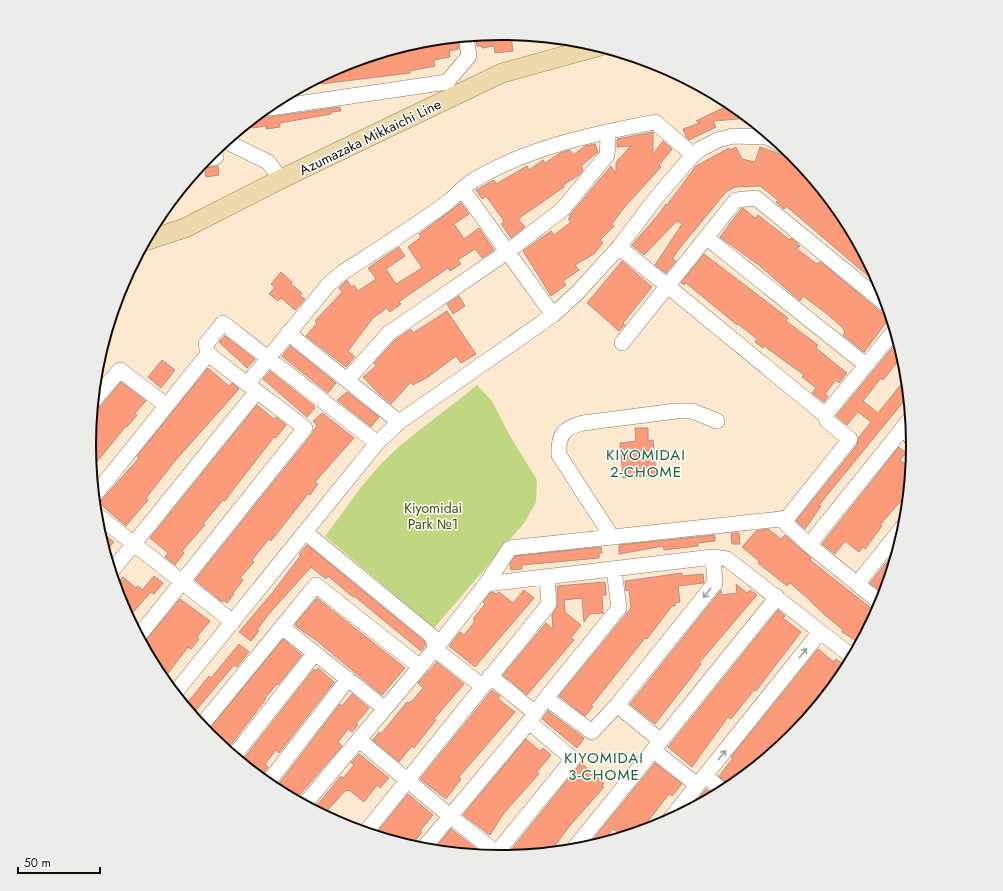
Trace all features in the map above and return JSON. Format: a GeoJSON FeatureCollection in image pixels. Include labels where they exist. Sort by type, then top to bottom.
{"type":"FeatureCollection","features":[{"type":"Feature","properties":{"kind":"main road","name":"Azumazaka Mikkaichi Line"},"geometry":{"type":"LineString","coordinates":[[153,238],[185,228],[281,179],[502,73],[587,50]]}},
{"type":"Feature","properties":{"kind":"street"},"geometry":{"type":"LineString","coordinates":[[278,107],[448,82],[469,56],[467,42]]}},
{"type":"Feature","properties":{"kind":"street"},"geometry":{"type":"LineString","coordinates":[[115,567],[252,387],[268,358],[328,285],[343,272],[442,206],[472,181],[525,156],[569,140],[655,122],[692,155]]}},
{"type":"Feature","properties":{"kind":"street"},"geometry":{"type":"LineString","coordinates":[[348,379],[389,333],[507,252],[568,204],[607,155],[608,140],[606,132]]}},
{"type":"Feature","properties":{"kind":"street"},"geometry":{"type":"LineString","coordinates":[[178,689],[377,443],[399,422],[553,315],[577,293],[619,247],[656,198],[692,155],[708,144],[718,140],[733,136],[762,135]]}},
{"type":"Feature","properties":{"kind":"street"},"geometry":{"type":"LineString","coordinates":[[231,144],[268,162],[281,179]]}},
{"type":"Feature","properties":{"kind":"street"},"geometry":{"type":"LineString","coordinates":[[463,190],[553,315]]}},
{"type":"Feature","properties":{"kind":"street"},"geometry":{"type":"LineString","coordinates":[[622,343],[736,200],[756,198],[879,299]]}},
{"type":"Feature","properties":{"kind":"street"},"geometry":{"type":"LineString","coordinates":[[707,238],[866,365]]}},
{"type":"Feature","properties":{"kind":"street"},"geometry":{"type":"LineString","coordinates":[[307,801],[435,649],[486,584],[510,548],[781,519],[788,516],[850,439],[827,421],[825,415],[745,350],[669,285],[619,247]]}},
{"type":"Feature","properties":{"kind":"street"},"geometry":{"type":"LineString","coordinates":[[142,632],[304,428],[208,354],[206,344],[223,323],[377,443]]}},
{"type":"Feature","properties":{"kind":"street"},"geometry":{"type":"LineString","coordinates":[[288,333],[348,379],[399,422]]}},
{"type":"Feature","properties":{"kind":"street"},"geometry":{"type":"LineString","coordinates":[[825,415],[891,335]]}},
{"type":"Feature","properties":{"kind":"street"},"geometry":{"type":"LineString","coordinates":[[98,490],[208,354]]}},
{"type":"Feature","properties":{"kind":"street"},"geometry":{"type":"LineString","coordinates":[[99,394],[120,370],[166,405]]}},
{"type":"Feature","properties":{"kind":"street"},"geometry":{"type":"LineString","coordinates":[[612,537],[559,455],[558,442],[564,431],[583,423],[676,411],[692,411],[717,421]]}},
{"type":"Feature","properties":{"kind":"street"},"geometry":{"type":"LineString","coordinates":[[809,545],[906,424]]}},
{"type":"Feature","properties":{"kind":"street"},"geometry":{"type":"LineString","coordinates":[[103,519],[232,622]]}},
{"type":"Feature","properties":{"kind":"street"},"geometry":{"type":"LineString","coordinates":[[781,519],[809,545],[877,600]]}},
{"type":"Feature","properties":{"kind":"street"},"geometry":{"type":"LineString","coordinates":[[305,532],[433,637],[435,649],[486,681],[532,717],[573,759],[502,851]]}},
{"type":"Feature","properties":{"kind":"street"},"geometry":{"type":"LineString","coordinates":[[857,584],[897,535]]}},
{"type":"Feature","properties":{"kind":"street"},"geometry":{"type":"LineString","coordinates":[[486,584],[547,578],[713,557],[727,558],[849,654]]}},
{"type":"Feature","properties":{"kind":"street"},"geometry":{"type":"LineString","coordinates":[[546,698],[592,732],[617,705],[715,583],[713,557]]}},
{"type":"Feature","properties":{"kind":"street"},"geometry":{"type":"LineString","coordinates":[[427,844],[532,717],[619,608],[614,570]]}},
{"type":"Feature","properties":{"kind":"street"},"geometry":{"type":"LineString","coordinates":[[369,828],[548,604],[547,578]]}},
{"type":"Feature","properties":{"kind":"street"},"geometry":{"type":"LineString","coordinates":[[204,721],[316,585],[420,667]]}},
{"type":"Feature","properties":{"kind":"street"},"geometry":{"type":"LineString","coordinates":[[578,844],[778,597]]}},
{"type":"Feature","properties":{"kind":"street"},"geometry":{"type":"LineString","coordinates":[[282,627],[384,708]]}},
{"type":"Feature","properties":{"kind":"street"},"geometry":{"type":"LineString","coordinates":[[677,811],[820,632]]}},
{"type":"Feature","properties":{"kind":"street"},"geometry":{"type":"LineString","coordinates":[[237,753],[315,653]]}},
{"type":"Feature","properties":{"kind":"street"},"geometry":{"type":"LineString","coordinates":[[271,779],[348,679]]}},
{"type":"Feature","properties":{"kind":"street"},"geometry":{"type":"LineString","coordinates":[[617,705],[657,745],[702,780],[718,789]]}},
{"type":"Feature","properties":{"kind":"street"},"geometry":{"type":"LineString","coordinates":[[359,740],[406,781],[492,851]]}},
{"type":"Feature","properties":{"kind":"green space","name":"Kiyomidai Park №1"},"geometry":{"type":"Polygon","coordinates":[[[477,385],[492,401],[510,436],[537,480],[536,502],[525,522],[434,628],[325,536],[373,472],[392,453],[477,385]]]}},
{"type":"Feature","properties":{"kind":"building"},"geometry":{"type":"Polygon","coordinates":[[[511,40],[513,51],[495,53],[494,46],[482,48],[481,46],[477,46],[476,41],[511,40]]]}},
{"type":"Feature","properties":{"kind":"building"},"geometry":{"type":"Polygon","coordinates":[[[458,42],[459,49],[449,51],[450,57],[434,60],[435,66],[410,71],[410,73],[321,84],[322,82],[346,71],[397,54],[422,48],[458,42]]]}},
{"type":"Feature","properties":{"kind":"building"},"geometry":{"type":"Polygon","coordinates":[[[340,107],[341,111],[280,123],[280,127],[266,129],[266,126],[252,128],[264,117],[340,107]]]}},
{"type":"Feature","properties":{"kind":"building"},"geometry":{"type":"Polygon","coordinates":[[[725,107],[741,119],[713,121],[716,127],[689,140],[686,137],[683,129],[700,123],[696,121],[725,107]]]}},
{"type":"Feature","properties":{"kind":"building"},"geometry":{"type":"Polygon","coordinates":[[[653,132],[653,154],[663,141],[672,149],[659,165],[661,167],[623,209],[612,224],[614,226],[600,240],[603,243],[594,254],[575,265],[579,270],[563,281],[566,285],[551,296],[523,251],[551,231],[554,235],[571,222],[568,219],[571,217],[569,216],[611,166],[616,174],[616,162],[631,146],[617,147],[617,139],[653,132]]]}},
{"type":"Feature","properties":{"kind":"building"},"geometry":{"type":"Polygon","coordinates":[[[595,144],[598,152],[581,166],[583,170],[579,175],[563,185],[564,187],[518,219],[525,227],[511,238],[501,224],[504,221],[486,196],[482,199],[476,190],[494,180],[496,184],[527,166],[529,170],[543,160],[545,163],[560,153],[570,150],[573,155],[585,146],[595,144]]]}},
{"type":"Feature","properties":{"kind":"building"},"geometry":{"type":"Polygon","coordinates":[[[736,147],[742,159],[755,162],[760,147],[783,155],[790,161],[806,178],[839,220],[853,243],[871,278],[786,206],[784,209],[776,202],[778,200],[760,186],[735,187],[726,192],[679,249],[672,259],[676,261],[666,273],[655,265],[682,224],[677,221],[644,255],[632,245],[666,204],[667,205],[696,166],[729,148],[730,150],[736,147]]]}},
{"type":"Feature","properties":{"kind":"building"},"geometry":{"type":"Polygon","coordinates":[[[218,166],[219,175],[206,177],[205,169],[207,168],[218,166]]]}},
{"type":"Feature","properties":{"kind":"building"},"geometry":{"type":"Polygon","coordinates":[[[461,203],[469,214],[454,224],[464,239],[479,228],[494,250],[482,258],[475,249],[458,260],[461,264],[450,271],[448,268],[399,302],[401,304],[390,312],[387,308],[373,318],[348,351],[355,357],[346,367],[306,336],[317,323],[315,321],[342,292],[339,288],[347,280],[351,287],[354,285],[358,291],[376,279],[368,268],[399,247],[405,256],[386,269],[396,284],[422,268],[408,247],[421,237],[419,234],[461,203]]]}},
{"type":"Feature","properties":{"kind":"building"},"geometry":{"type":"Polygon","coordinates":[[[743,208],[755,218],[758,215],[790,240],[791,238],[800,246],[797,249],[817,264],[819,262],[822,263],[885,314],[887,321],[864,352],[843,335],[845,332],[842,327],[827,314],[803,296],[800,301],[760,266],[720,237],[743,208]]]}},
{"type":"Feature","properties":{"kind":"building"},"geometry":{"type":"Polygon","coordinates":[[[704,254],[788,318],[786,321],[818,345],[816,348],[847,373],[839,383],[836,380],[825,394],[828,396],[824,402],[812,393],[816,388],[802,377],[804,375],[764,346],[763,348],[755,342],[757,339],[738,324],[737,325],[686,283],[684,285],[681,283],[704,254]]]}},
{"type":"Feature","properties":{"kind":"building"},"geometry":{"type":"Polygon","coordinates":[[[622,261],[652,287],[623,323],[625,325],[619,331],[587,303],[622,261]]]}},
{"type":"Feature","properties":{"kind":"building"},"geometry":{"type":"Polygon","coordinates":[[[281,272],[292,282],[291,284],[302,293],[300,296],[305,299],[295,310],[281,298],[278,301],[269,294],[275,287],[271,284],[281,272]]]}},
{"type":"Feature","properties":{"kind":"building"},"geometry":{"type":"Polygon","coordinates":[[[459,296],[465,306],[453,314],[447,304],[459,296]]]}},
{"type":"Feature","properties":{"kind":"building"},"geometry":{"type":"Polygon","coordinates":[[[447,311],[476,354],[461,363],[456,356],[428,377],[413,385],[411,382],[391,404],[363,377],[376,366],[374,363],[395,340],[411,329],[413,333],[447,311]]]}},
{"type":"Feature","properties":{"kind":"building"},"geometry":{"type":"Polygon","coordinates":[[[225,336],[255,359],[247,368],[219,342],[225,336]]]}},
{"type":"Feature","properties":{"kind":"building"},"geometry":{"type":"Polygon","coordinates":[[[290,346],[336,383],[328,393],[282,356],[290,346]]]}},
{"type":"Feature","properties":{"kind":"building"},"geometry":{"type":"Polygon","coordinates":[[[894,346],[898,361],[883,380],[881,378],[863,401],[878,413],[902,383],[905,400],[819,505],[821,506],[805,529],[796,521],[857,445],[859,437],[871,422],[858,412],[847,425],[836,416],[894,346]]]}},
{"type":"Feature","properties":{"kind":"building"},"geometry":{"type":"Polygon","coordinates":[[[162,360],[175,370],[161,388],[148,377],[162,360]]]}},
{"type":"Feature","properties":{"kind":"building"},"geometry":{"type":"Polygon","coordinates":[[[208,368],[229,386],[232,383],[239,389],[175,461],[146,498],[148,500],[126,526],[100,502],[139,458],[137,456],[208,368]]]}},
{"type":"Feature","properties":{"kind":"building"},"geometry":{"type":"Polygon","coordinates":[[[270,371],[314,406],[315,408],[307,417],[263,379],[270,371]]]}},
{"type":"Feature","properties":{"kind":"building"},"geometry":{"type":"Polygon","coordinates":[[[121,382],[146,401],[135,413],[137,415],[97,462],[97,419],[98,408],[121,382]]]}},
{"type":"Feature","properties":{"kind":"building"},"geometry":{"type":"Polygon","coordinates":[[[347,392],[379,417],[371,427],[337,400],[347,392]]]}},
{"type":"Feature","properties":{"kind":"building"},"geometry":{"type":"Polygon","coordinates":[[[257,405],[274,419],[276,417],[286,425],[276,438],[274,437],[225,501],[223,500],[203,524],[205,525],[182,551],[184,553],[175,565],[165,557],[168,553],[150,538],[257,405]]]}},
{"type":"Feature","properties":{"kind":"building"},"geometry":{"type":"Polygon","coordinates":[[[322,413],[354,438],[315,482],[318,484],[310,495],[308,494],[271,541],[269,539],[252,560],[254,562],[240,578],[243,580],[227,603],[223,600],[222,602],[195,580],[312,434],[317,425],[313,421],[322,413]]]}},
{"type":"Feature","properties":{"kind":"building"},"geometry":{"type":"Polygon","coordinates":[[[635,428],[648,428],[648,441],[653,440],[656,475],[623,478],[620,443],[636,441],[635,428]]]}},
{"type":"Feature","properties":{"kind":"building"},"geometry":{"type":"Polygon","coordinates":[[[899,447],[906,453],[900,460],[906,465],[904,497],[880,525],[882,526],[865,549],[863,547],[859,552],[845,541],[835,554],[822,544],[899,447]]]}},
{"type":"Feature","properties":{"kind":"building"},"geometry":{"type":"Polygon","coordinates":[[[768,529],[781,539],[785,535],[811,558],[810,560],[872,609],[857,641],[842,632],[843,630],[790,583],[787,586],[758,563],[759,561],[742,547],[756,531],[768,529]]]}},
{"type":"Feature","properties":{"kind":"building"},"geometry":{"type":"Polygon","coordinates":[[[731,533],[739,533],[740,544],[732,544],[731,533]]]}},
{"type":"Feature","properties":{"kind":"building"},"geometry":{"type":"Polygon","coordinates":[[[715,535],[715,541],[698,543],[698,546],[664,550],[663,546],[619,554],[619,545],[715,535]]]}},
{"type":"Feature","properties":{"kind":"building"},"geometry":{"type":"Polygon","coordinates":[[[107,536],[114,542],[109,547],[107,536]]]}},
{"type":"Feature","properties":{"kind":"building"},"geometry":{"type":"Polygon","coordinates":[[[307,545],[425,642],[425,646],[421,651],[328,576],[326,579],[311,567],[268,615],[257,630],[259,631],[251,641],[239,632],[273,592],[301,555],[299,554],[307,545]]]}},
{"type":"Feature","properties":{"kind":"building"},"geometry":{"type":"Polygon","coordinates":[[[601,547],[602,553],[599,553],[599,558],[522,565],[522,569],[511,570],[510,564],[515,556],[601,547]]]}},
{"type":"Feature","properties":{"kind":"building"},"geometry":{"type":"Polygon","coordinates":[[[891,557],[881,588],[879,590],[870,583],[891,557]]]}},
{"type":"Feature","properties":{"kind":"building"},"geometry":{"type":"Polygon","coordinates":[[[682,573],[682,576],[703,574],[704,583],[678,586],[680,602],[675,603],[675,606],[672,606],[647,639],[645,638],[591,706],[593,707],[585,716],[559,696],[631,608],[629,590],[626,591],[625,581],[682,573]]]}},
{"type":"Feature","properties":{"kind":"building"},"geometry":{"type":"Polygon","coordinates":[[[154,576],[163,583],[154,594],[151,592],[132,613],[127,602],[129,600],[126,597],[119,579],[123,577],[136,588],[138,586],[142,590],[154,576]]]}},
{"type":"Feature","properties":{"kind":"building"},"geometry":{"type":"Polygon","coordinates":[[[605,582],[606,595],[602,595],[603,613],[590,614],[584,622],[582,598],[564,600],[565,612],[581,625],[571,638],[574,640],[527,695],[503,675],[546,623],[553,629],[552,615],[558,603],[557,586],[605,582]]]}},
{"type":"Feature","properties":{"kind":"building"},"geometry":{"type":"Polygon","coordinates":[[[736,584],[747,593],[750,590],[757,595],[699,663],[701,664],[655,724],[630,704],[721,590],[722,595],[737,593],[736,584]]]}},
{"type":"Feature","properties":{"kind":"building"},"geometry":{"type":"Polygon","coordinates":[[[524,590],[534,598],[475,667],[449,646],[460,632],[464,635],[475,621],[473,619],[485,604],[483,602],[491,592],[497,594],[499,592],[513,603],[524,590]]]}},
{"type":"Feature","properties":{"kind":"building"},"geometry":{"type":"Polygon","coordinates":[[[317,598],[405,668],[382,695],[317,641],[297,627],[295,624],[317,598]]]}},
{"type":"Feature","properties":{"kind":"building"},"geometry":{"type":"Polygon","coordinates":[[[180,599],[210,621],[197,637],[199,639],[191,649],[188,647],[167,675],[146,640],[180,599]]]}},
{"type":"Feature","properties":{"kind":"building"},"geometry":{"type":"Polygon","coordinates":[[[778,610],[785,616],[783,618],[801,632],[756,691],[754,690],[731,719],[728,717],[692,767],[668,747],[778,610]]]}},
{"type":"Feature","properties":{"kind":"building"},"geometry":{"type":"Polygon","coordinates":[[[283,639],[302,655],[278,685],[277,684],[265,698],[266,699],[230,746],[211,727],[283,639]]]}},
{"type":"Feature","properties":{"kind":"building"},"geometry":{"type":"Polygon","coordinates":[[[239,644],[249,652],[237,667],[234,665],[195,711],[188,702],[209,676],[211,678],[239,644]]]}},
{"type":"Feature","properties":{"kind":"building"},"geometry":{"type":"Polygon","coordinates":[[[818,649],[834,662],[836,659],[843,664],[823,692],[788,732],[769,750],[727,783],[719,776],[733,758],[731,757],[818,649]]]}},
{"type":"Feature","properties":{"kind":"building"},"geometry":{"type":"Polygon","coordinates":[[[437,662],[464,684],[434,719],[436,720],[414,748],[412,746],[399,762],[373,740],[379,732],[381,734],[407,702],[409,703],[413,700],[423,688],[418,683],[437,662]]]}},
{"type":"Feature","properties":{"kind":"building"},"geometry":{"type":"Polygon","coordinates":[[[318,668],[334,682],[279,753],[276,750],[265,764],[268,767],[263,773],[244,758],[314,669],[316,671],[318,668]]]}},
{"type":"Feature","properties":{"kind":"building"},"geometry":{"type":"Polygon","coordinates":[[[492,690],[500,696],[498,699],[515,712],[459,777],[461,779],[446,799],[420,779],[492,690]]]}},
{"type":"Feature","properties":{"kind":"building"},"geometry":{"type":"Polygon","coordinates":[[[352,694],[369,708],[356,724],[358,725],[352,732],[348,729],[338,742],[342,746],[298,796],[278,784],[340,704],[342,706],[352,694]]]}},
{"type":"Feature","properties":{"kind":"building"},"geometry":{"type":"Polygon","coordinates":[[[548,711],[584,738],[577,748],[542,719],[548,711]]]}},
{"type":"Feature","properties":{"kind":"building"},"geometry":{"type":"Polygon","coordinates":[[[526,739],[540,751],[543,748],[551,755],[537,772],[539,774],[504,813],[490,835],[463,815],[526,739]]]}},
{"type":"Feature","properties":{"kind":"building"},"geometry":{"type":"Polygon","coordinates":[[[359,754],[389,778],[380,788],[377,785],[364,802],[349,790],[346,790],[327,811],[316,806],[341,776],[343,778],[354,765],[351,763],[359,754]]]}},
{"type":"Feature","properties":{"kind":"building"},"geometry":{"type":"Polygon","coordinates":[[[581,763],[604,783],[602,786],[604,787],[568,828],[554,848],[511,850],[581,763]]]}},
{"type":"Feature","properties":{"kind":"building"},"geometry":{"type":"Polygon","coordinates":[[[655,763],[682,784],[672,796],[669,794],[646,824],[619,833],[613,829],[607,837],[592,840],[655,763]]]}},
{"type":"Feature","properties":{"kind":"building"},"geometry":{"type":"Polygon","coordinates":[[[706,789],[711,793],[704,797],[696,801],[706,789]]]}},
{"type":"Feature","properties":{"kind":"building"},"geometry":{"type":"Polygon","coordinates":[[[408,794],[433,815],[420,831],[422,832],[415,841],[378,831],[408,794]]]}},
{"type":"Feature","properties":{"kind":"building"},"geometry":{"type":"Polygon","coordinates":[[[451,829],[477,849],[449,848],[437,846],[451,829]]]}},
{"type":"Feature","properties":{"kind":"district","name":"KIYOMIDAI 2-CHOME"},"geometry":{"type":"Point","coordinates":[646,464]}},
{"type":"Feature","properties":{"kind":"district","name":"KIYOMIDAI 3-CHOME"},"geometry":{"type":"Point","coordinates":[604,766]}}]}
